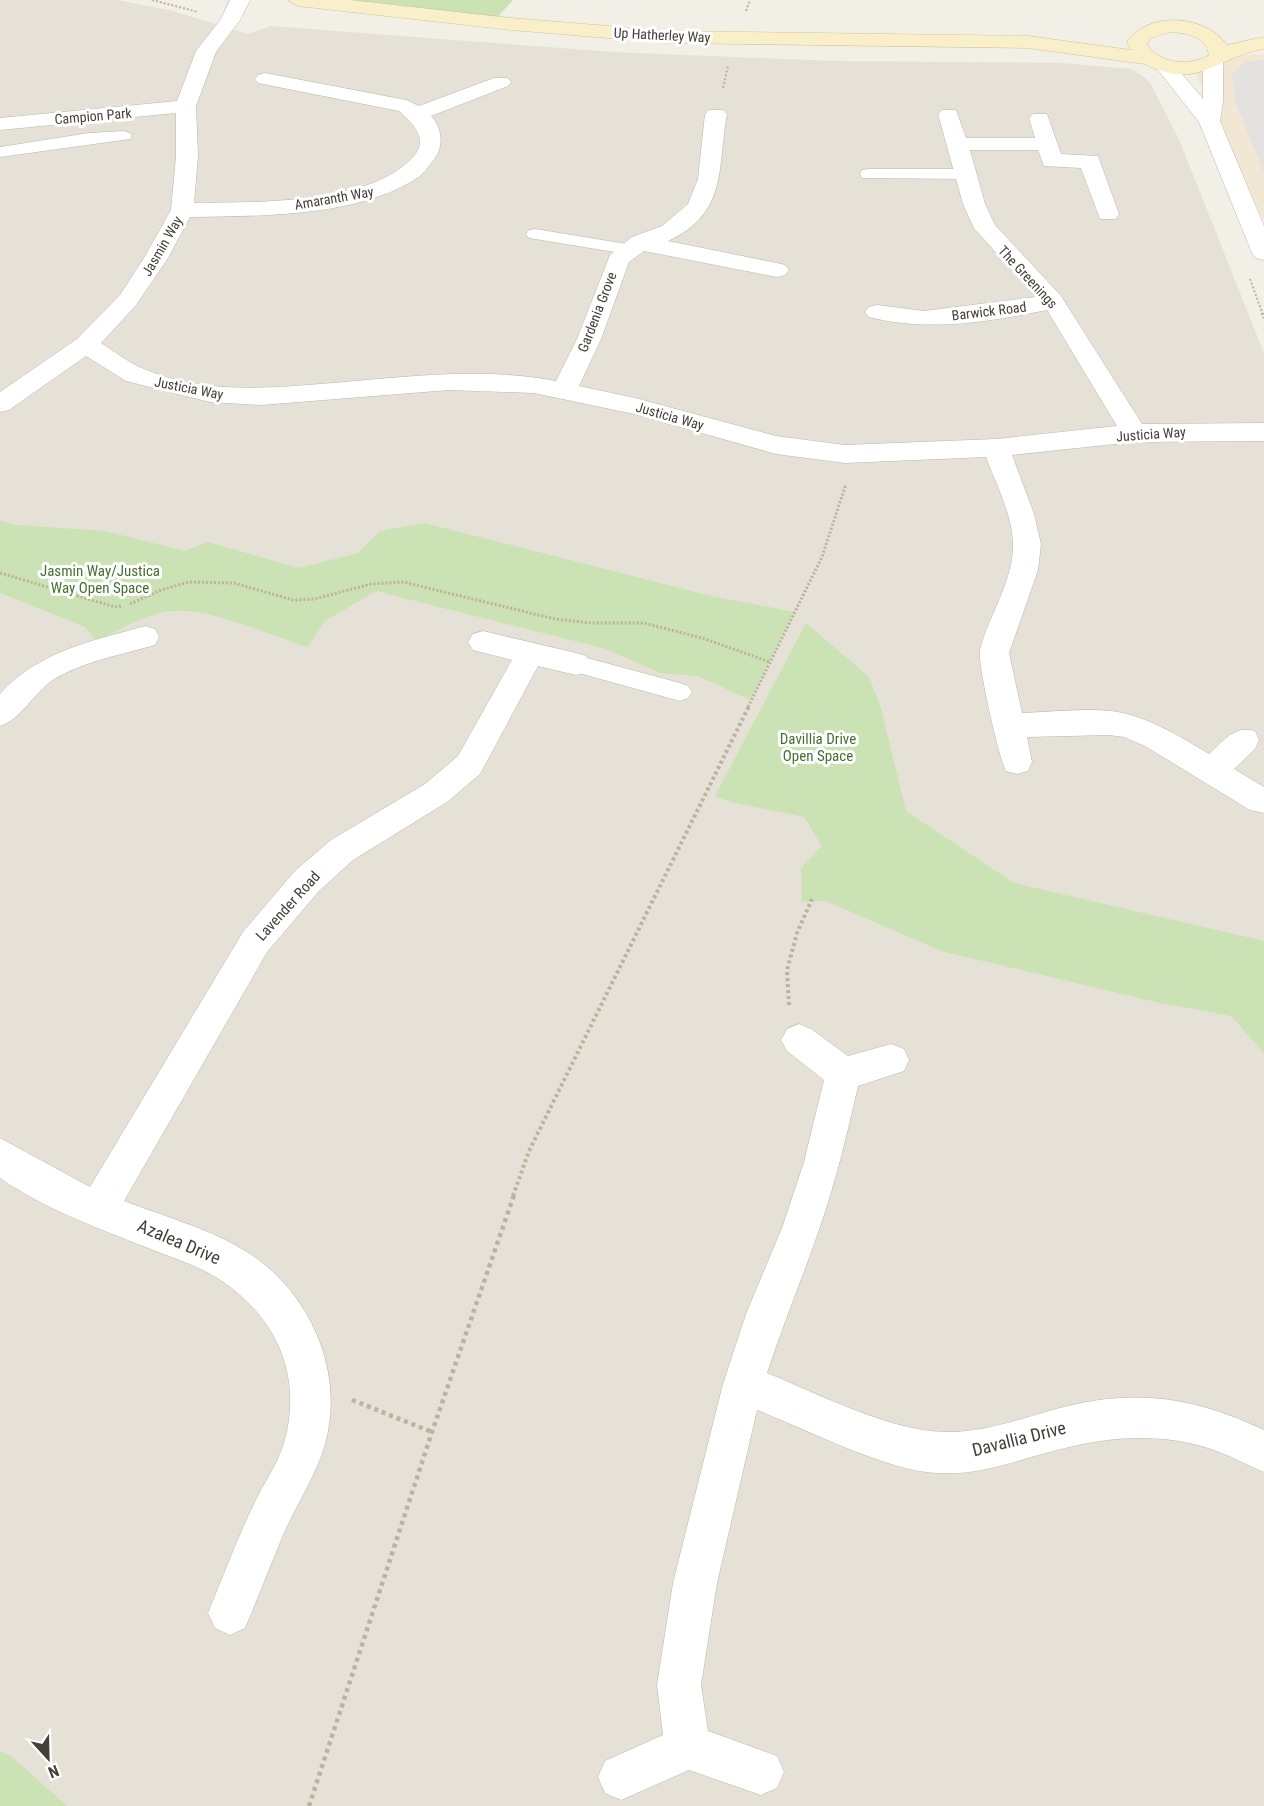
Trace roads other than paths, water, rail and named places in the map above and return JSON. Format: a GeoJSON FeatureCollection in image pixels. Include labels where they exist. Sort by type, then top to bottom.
{"type":"FeatureCollection","features":[{"type":"Feature","properties":{"kind":"street","name":"Jasmin Way"},"geometry":{"type":"LineString","coordinates":[[0,404],[86,345],[108,323],[144,279],[182,210],[187,156],[186,106],[206,51],[230,20],[240,0]]}},
{"type":"Feature","properties":{"kind":"street","name":"Up Hatherley Way"},"geometry":{"type":"LineString","coordinates":[[298,0],[511,24],[669,37],[1028,42],[1162,26],[1186,28]]}},
{"type":"Feature","properties":{"kind":"street"},"geometry":{"type":"LineString","coordinates":[[1186,28],[1264,32]]}},
{"type":"Feature","properties":{"kind":"street"},"geometry":{"type":"LineString","coordinates":[[1186,28],[1206,34],[1215,41],[1220,50],[1216,59],[1209,122]]}},
{"type":"Feature","properties":{"kind":"street"},"geometry":{"type":"LineString","coordinates":[[1149,29],[1140,35],[1137,42],[1141,52],[1157,62],[1209,122],[1264,253]]}},
{"type":"Feature","properties":{"kind":"street","name":"Up Hatherley Way"},"geometry":{"type":"LineString","coordinates":[[1028,42],[1198,67],[1216,59]]}},
{"type":"Feature","properties":{"kind":"street"},"geometry":{"type":"LineString","coordinates":[[1216,59],[1243,46],[1264,43]]}},
{"type":"Feature","properties":{"kind":"street"},"geometry":{"type":"LineString","coordinates":[[266,79],[395,103],[406,106],[418,114],[501,82]]}},
{"type":"Feature","properties":{"kind":"street","name":"Campion Park"},"geometry":{"type":"LineString","coordinates":[[0,124],[186,106]]}},
{"type":"Feature","properties":{"kind":"street","name":"Amaranth Way"},"geometry":{"type":"LineString","coordinates":[[182,210],[284,207],[362,196],[382,189],[411,173],[427,154],[430,134],[418,114]]}},
{"type":"Feature","properties":{"kind":"street"},"geometry":{"type":"LineString","coordinates":[[634,246],[660,237],[677,227],[700,206],[710,183],[701,137],[717,114]]}},
{"type":"Feature","properties":{"kind":"street","name":"The Greenings"},"geometry":{"type":"LineString","coordinates":[[949,114],[974,204],[985,228],[1053,301],[1113,393],[1134,433]]}},
{"type":"Feature","properties":{"kind":"street"},"geometry":{"type":"LineString","coordinates":[[1040,118],[1052,161],[1090,161],[1108,214]]}},
{"type":"Feature","properties":{"kind":"street"},"geometry":{"type":"LineString","coordinates":[[957,144],[1047,144]]}},
{"type":"Feature","properties":{"kind":"street"},"geometry":{"type":"LineString","coordinates":[[634,246],[777,270]]}},
{"type":"Feature","properties":{"kind":"street","name":"Gardenia Grove"},"geometry":{"type":"LineString","coordinates":[[565,390],[589,339],[614,267],[634,246]]}},
{"type":"Feature","properties":{"kind":"street","name":"Barwick Road"},"geometry":{"type":"LineString","coordinates":[[877,312],[928,330],[1053,301]]}},
{"type":"Feature","properties":{"kind":"street","name":"Justicia Way"},"geometry":{"type":"LineString","coordinates":[[86,345],[135,375],[183,390],[210,394],[261,397],[449,382],[534,386],[565,390],[635,406],[776,445],[845,453],[996,448],[1134,433],[1264,432]]}},
{"type":"Feature","properties":{"kind":"street"},"geometry":{"type":"LineString","coordinates":[[996,448],[1020,514],[1027,544],[1024,570],[994,653],[1017,762]]}},
{"type":"Feature","properties":{"kind":"street"},"geometry":{"type":"LineString","coordinates":[[0,714],[25,687],[42,673],[80,655],[145,637]]}},
{"type":"Feature","properties":{"kind":"street"},"geometry":{"type":"LineString","coordinates":[[483,642],[576,664]]}},
{"type":"Feature","properties":{"kind":"street","name":"Lavender Road"},"geometry":{"type":"LineString","coordinates":[[98,1209],[255,942],[307,881],[342,850],[375,827],[436,793],[469,765],[530,653]]}},
{"type":"Feature","properties":{"kind":"street"},"geometry":{"type":"LineString","coordinates":[[1008,725],[1109,723],[1126,726],[1156,737],[1261,801]]}},
{"type":"Feature","properties":{"kind":"street"},"geometry":{"type":"LineString","coordinates":[[1211,772],[1244,740]]}},
{"type":"Feature","properties":{"kind":"street"},"geometry":{"type":"LineString","coordinates":[[799,1040],[843,1074]]}},
{"type":"Feature","properties":{"kind":"street"},"geometry":{"type":"LineString","coordinates":[[843,1074],[891,1060]]}},
{"type":"Feature","properties":{"kind":"street"},"geometry":{"type":"LineString","coordinates":[[688,1747],[679,1685],[695,1583],[743,1384],[766,1314],[808,1206],[822,1162],[843,1074]]}},
{"type":"Feature","properties":{"kind":"street","name":"Azalea Drive"},"geometry":{"type":"LineString","coordinates":[[0,1156],[52,1188],[98,1209],[210,1252],[237,1268],[262,1288],[298,1336],[308,1359],[312,1384],[313,1407],[304,1446],[268,1522],[230,1613]]}},
{"type":"Feature","properties":{"kind":"street","name":"Davallia Drive"},"geometry":{"type":"LineString","coordinates":[[743,1384],[912,1450],[947,1453],[981,1451],[1082,1423],[1146,1415],[1186,1420],[1226,1432],[1264,1451]]}},
{"type":"Feature","properties":{"kind":"street"},"geometry":{"type":"LineString","coordinates":[[621,1776],[688,1747],[761,1772]]}},
{"type":"Feature","properties":{"kind":"lane"},"geometry":{"type":"LineString","coordinates":[[0,152],[89,138],[124,136]]}},
{"type":"Feature","properties":{"kind":"lane"},"geometry":{"type":"LineString","coordinates":[[868,174],[966,174]]}},
{"type":"Feature","properties":{"kind":"lane"},"geometry":{"type":"LineString","coordinates":[[535,234],[634,246]]}},
{"type":"Feature","properties":{"kind":"lane"},"geometry":{"type":"LineString","coordinates":[[576,664],[680,692]]}},
{"type":"Feature","properties":{"kind":"park label","name":"Jasmin Way/Justica Way Open Space"},"geometry":{"type":"Point","coordinates":[100,580]}},
{"type":"Feature","properties":{"kind":"park label","name":"Davillia Drive Open Space"},"geometry":{"type":"Point","coordinates":[818,748]}}]}
